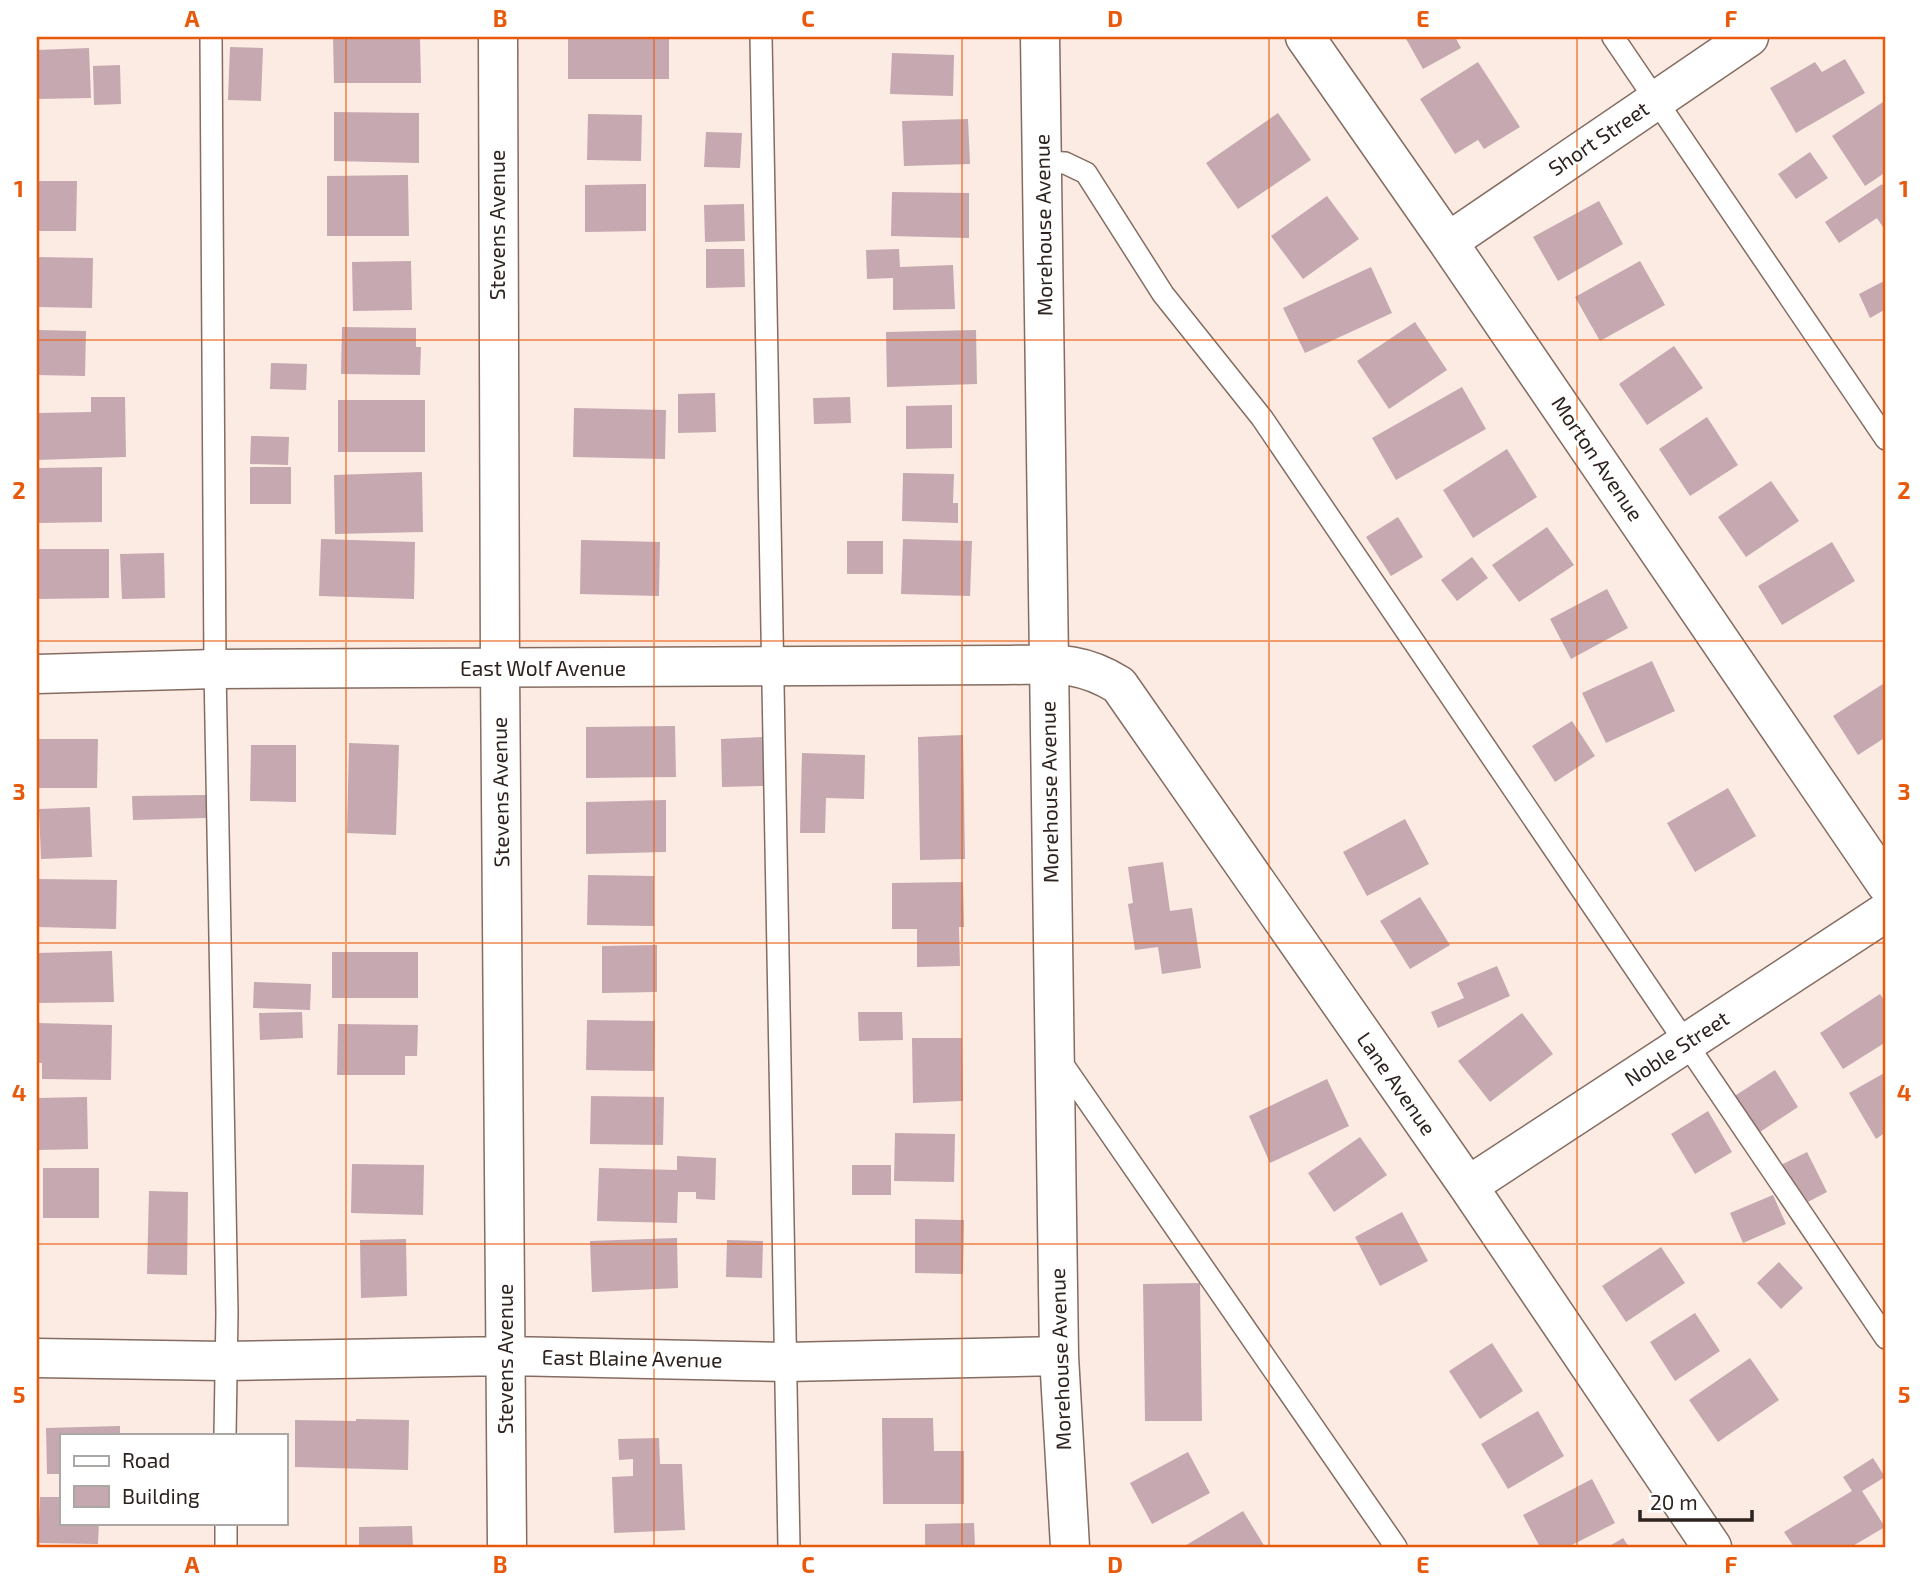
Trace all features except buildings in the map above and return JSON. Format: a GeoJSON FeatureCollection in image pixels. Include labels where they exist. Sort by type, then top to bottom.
{"type":"FeatureCollection","features":[{"type":"Feature","properties":{"kind":"street","name":"Stevens Avenue"},"geometry":{"type":"LineString","coordinates":[[498,37],[507,1547]]}},
{"type":"Feature","properties":{"kind":"street","name":"Morehouse Avenue"},"geometry":{"type":"LineString","coordinates":[[1040,37],[1059,1356],[1070,1547]]}},
{"type":"Feature","properties":{"kind":"street","name":"Morton Avenue"},"geometry":{"type":"LineString","coordinates":[[1305,37],[1886,884]]}},
{"type":"Feature","properties":{"kind":"street","name":"Short Street"},"geometry":{"type":"LineString","coordinates":[[1448,242],[1749,37]]}},
{"type":"Feature","properties":{"kind":"street","name":"East Wolf Avenue"},"geometry":{"type":"LineString","coordinates":[[37,674],[215,669],[1049,666]]}},
{"type":"Feature","properties":{"kind":"street","name":"Lane Avenue"},"geometry":{"type":"LineString","coordinates":[[1049,666],[1079,666],[1119,685],[1468,1186],[1712,1547]]}},
{"type":"Feature","properties":{"kind":"street","name":"Noble Street"},"geometry":{"type":"LineString","coordinates":[[1468,1186],[1886,912]]}},
{"type":"Feature","properties":{"kind":"street","name":"East Blaine Avenue"},"geometry":{"type":"LineString","coordinates":[[37,1359],[225,1362],[506,1356],[786,1362],[1059,1356]]}},
{"type":"Feature","properties":{"kind":"lane"},"geometry":{"type":"LineString","coordinates":[[211,37],[215,669],[227,1299],[225,1434]]}},
{"type":"Feature","properties":{"kind":"lane"},"geometry":{"type":"LineString","coordinates":[[761,37],[789,1547]]}},
{"type":"Feature","properties":{"kind":"lane"},"geometry":{"type":"LineString","coordinates":[[1613,37],[1886,439]]}},
{"type":"Feature","properties":{"kind":"lane"},"geometry":{"type":"LineString","coordinates":[[1043,162],[1065,163],[1086,173],[1163,294],[1262,418],[1886,1338]]}},
{"type":"Feature","properties":{"kind":"lane"},"geometry":{"type":"LineString","coordinates":[[1054,1052],[1396,1547]]}},
{"type":"Feature","properties":{"kind":"lane"},"geometry":{"type":"LineString","coordinates":[[226,1524],[226,1547]]}}]}
